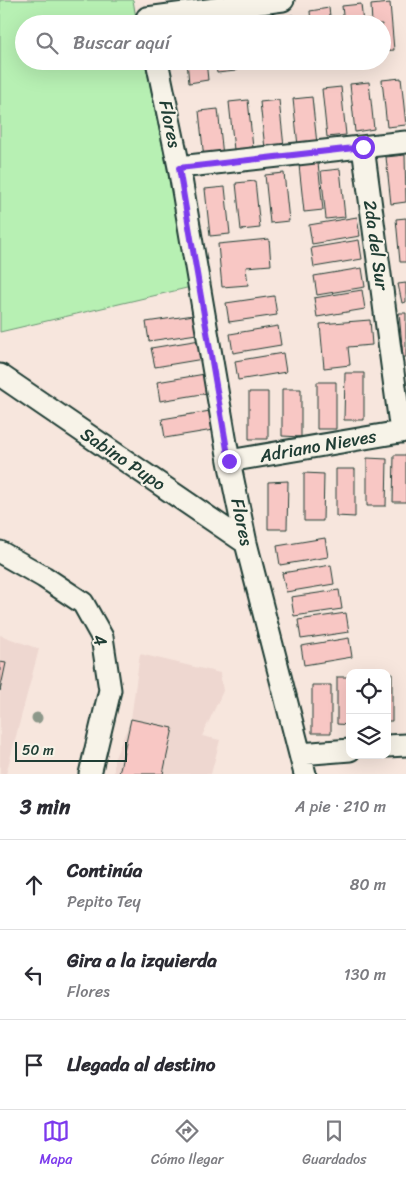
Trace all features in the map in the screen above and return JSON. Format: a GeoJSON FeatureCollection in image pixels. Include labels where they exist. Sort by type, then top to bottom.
{"type":"FeatureCollection","features":[{"type":"Feature","properties":{"kind":"street"},"geometry":{"type":"LineString","coordinates":[[147,14],[283,0]]}},
{"type":"Feature","properties":{"kind":"street","name":"Flores"},"geometry":{"type":"LineString","coordinates":[[159,70],[179,168],[229,461],[246,543],[302,764]]}},
{"type":"Feature","properties":{"kind":"street"},"geometry":{"type":"LineString","coordinates":[[179,168],[406,142]]}},
{"type":"Feature","properties":{"kind":"street","name":"2da del Sur"},"geometry":{"type":"LineString","coordinates":[[363,147],[404,431]]}},
{"type":"Feature","properties":{"kind":"street","name":"Sabino Pupo"},"geometry":{"type":"LineString","coordinates":[[0,375],[246,543]]}},
{"type":"Feature","properties":{"kind":"street","name":"Adriano Nieves"},"geometry":{"type":"LineString","coordinates":[[229,461],[404,431]]}},
{"type":"Feature","properties":{"kind":"street","name":"4"},"geometry":{"type":"LineString","coordinates":[[0,552],[44,577],[83,603],[102,637],[110,690],[90,774]]}},
{"type":"Feature","properties":{"kind":"street"},"geometry":{"type":"LineString","coordinates":[[391,746],[406,745]]}},
{"type":"Feature","properties":{"kind":"street"},"geometry":{"type":"LineString","coordinates":[[302,764],[346,751]]}},
{"type":"Feature","properties":{"kind":"shaded area"},"geometry":{"type":"Polygon","coordinates":[[[0,635],[39,649],[6,774],[0,774],[0,635]]]}},
{"type":"Feature","properties":{"kind":"shaded area"},"geometry":{"type":"Polygon","coordinates":[[[140,654],[220,673],[223,691],[202,736],[220,740],[211,774],[114,774],[114,760],[131,719],[140,654]]]}},
{"type":"Feature","properties":{"kind":"green space"},"geometry":{"type":"Polygon","coordinates":[[[0,0],[133,0],[136,15],[15,15],[15,70],[147,70],[191,287],[0,332],[0,0]]]}},
{"type":"Feature","properties":{"kind":"building"},"geometry":{"type":"Polygon","coordinates":[[[390,3],[394,50],[391,50],[391,15],[372,15],[371,5],[390,3]]]}},
{"type":"Feature","properties":{"kind":"building"},"geometry":{"type":"Polygon","coordinates":[[[361,4],[362,15],[343,15],[342,6],[361,4]]]}},
{"type":"Feature","properties":{"kind":"building"},"geometry":{"type":"Polygon","coordinates":[[[329,8],[330,15],[310,15],[310,11],[329,8]]]}},
{"type":"Feature","properties":{"kind":"building"},"geometry":{"type":"Polygon","coordinates":[[[188,70],[207,70],[208,80],[189,83],[188,70]]]}},
{"type":"Feature","properties":{"kind":"building"},"geometry":{"type":"Polygon","coordinates":[[[216,70],[236,70],[236,71],[217,73],[216,70]]]}},
{"type":"Feature","properties":{"kind":"building"},"geometry":{"type":"Polygon","coordinates":[[[401,78],[406,125],[387,127],[382,80],[401,78]]]}},
{"type":"Feature","properties":{"kind":"building"},"geometry":{"type":"Polygon","coordinates":[[[369,82],[374,129],[355,132],[350,84],[369,82]]]}},
{"type":"Feature","properties":{"kind":"building"},"geometry":{"type":"Polygon","coordinates":[[[341,87],[346,135],[327,137],[322,89],[341,87]]]}},
{"type":"Feature","properties":{"kind":"building"},"geometry":{"type":"Polygon","coordinates":[[[312,97],[317,144],[298,146],[293,99],[312,97]]]}},
{"type":"Feature","properties":{"kind":"building"},"geometry":{"type":"Polygon","coordinates":[[[248,100],[253,148],[234,150],[229,102],[248,100]]]}},
{"type":"Feature","properties":{"kind":"building"},"geometry":{"type":"Polygon","coordinates":[[[279,100],[284,147],[265,149],[260,102],[279,100]]]}},
{"type":"Feature","properties":{"kind":"building"},"geometry":{"type":"Polygon","coordinates":[[[218,109],[223,156],[204,159],[199,111],[218,109]]]}},
{"type":"Feature","properties":{"kind":"building"},"geometry":{"type":"Polygon","coordinates":[[[405,155],[406,202],[391,204],[386,157],[405,155]]]}},
{"type":"Feature","properties":{"kind":"building"},"geometry":{"type":"Polygon","coordinates":[[[318,163],[323,210],[304,212],[299,165],[318,163]]]}},
{"type":"Feature","properties":{"kind":"building"},"geometry":{"type":"Polygon","coordinates":[[[340,169],[345,217],[326,219],[321,171],[340,169]]]}},
{"type":"Feature","properties":{"kind":"building"},"geometry":{"type":"Polygon","coordinates":[[[284,173],[289,221],[270,223],[265,175],[284,173]]]}},
{"type":"Feature","properties":{"kind":"building"},"geometry":{"type":"Polygon","coordinates":[[[255,181],[260,228],[241,230],[236,183],[255,181]]]}},
{"type":"Feature","properties":{"kind":"building"},"geometry":{"type":"Polygon","coordinates":[[[225,187],[230,234],[210,236],[205,189],[225,187]]]}},
{"type":"Feature","properties":{"kind":"building"},"geometry":{"type":"Polygon","coordinates":[[[357,217],[360,236],[312,244],[309,225],[357,217]]]}},
{"type":"Feature","properties":{"kind":"building"},"geometry":{"type":"Polygon","coordinates":[[[406,218],[406,262],[400,262],[396,219],[406,218]]]}},
{"type":"Feature","properties":{"kind":"building"},"geometry":{"type":"Polygon","coordinates":[[[269,239],[271,265],[246,267],[248,285],[222,287],[218,244],[269,239]]]}},
{"type":"Feature","properties":{"kind":"building"},"geometry":{"type":"Polygon","coordinates":[[[359,240],[362,259],[314,267],[311,248],[359,240]]]}},
{"type":"Feature","properties":{"kind":"building"},"geometry":{"type":"Polygon","coordinates":[[[362,268],[365,287],[317,295],[314,276],[362,268]]]}},
{"type":"Feature","properties":{"kind":"building"},"geometry":{"type":"Polygon","coordinates":[[[406,283],[406,302],[402,303],[398,284],[406,283]]]}},
{"type":"Feature","properties":{"kind":"building"},"geometry":{"type":"Polygon","coordinates":[[[362,290],[365,309],[317,317],[314,298],[362,290]]]}},
{"type":"Feature","properties":{"kind":"building"},"geometry":{"type":"Polygon","coordinates":[[[274,296],[277,315],[229,322],[226,303],[274,296]]]}},
{"type":"Feature","properties":{"kind":"building"},"geometry":{"type":"Polygon","coordinates":[[[399,313],[406,313],[406,357],[403,357],[399,313]]]}},
{"type":"Feature","properties":{"kind":"building"},"geometry":{"type":"Polygon","coordinates":[[[194,315],[197,334],[149,341],[146,322],[194,315]]]}},
{"type":"Feature","properties":{"kind":"building"},"geometry":{"type":"Polygon","coordinates":[[[370,320],[372,345],[348,347],[350,365],[324,368],[320,324],[370,320]]]}},
{"type":"Feature","properties":{"kind":"building"},"geometry":{"type":"Polygon","coordinates":[[[278,326],[281,345],[233,353],[230,334],[278,326]]]}},
{"type":"Feature","properties":{"kind":"building"},"geometry":{"type":"Polygon","coordinates":[[[200,340],[203,359],[155,367],[151,348],[200,340]]]}},
{"type":"Feature","properties":{"kind":"building"},"geometry":{"type":"Polygon","coordinates":[[[283,353],[286,372],[238,380],[235,361],[283,353]]]}},
{"type":"Feature","properties":{"kind":"building"},"geometry":{"type":"Polygon","coordinates":[[[345,373],[364,373],[364,420],[344,420],[345,373]]]}},
{"type":"Feature","properties":{"kind":"building"},"geometry":{"type":"Polygon","coordinates":[[[205,374],[208,393],[160,401],[157,382],[205,374]]]}},
{"type":"Feature","properties":{"kind":"building"},"geometry":{"type":"Polygon","coordinates":[[[317,382],[336,382],[336,429],[317,429],[317,382]]]}},
{"type":"Feature","properties":{"kind":"building"},"geometry":{"type":"Polygon","coordinates":[[[282,389],[301,389],[301,437],[282,436],[282,389]]]}},
{"type":"Feature","properties":{"kind":"building"},"geometry":{"type":"Polygon","coordinates":[[[249,392],[268,392],[268,439],[249,439],[249,392]]]}},
{"type":"Feature","properties":{"kind":"building"},"geometry":{"type":"Polygon","coordinates":[[[210,411],[213,430],[165,438],[162,419],[210,411]]]}},
{"type":"Feature","properties":{"kind":"building"},"geometry":{"type":"Polygon","coordinates":[[[394,455],[406,455],[406,502],[393,502],[394,455]]]}},
{"type":"Feature","properties":{"kind":"building"},"geometry":{"type":"Polygon","coordinates":[[[367,458],[387,459],[386,506],[367,506],[367,458]]]}},
{"type":"Feature","properties":{"kind":"building"},"geometry":{"type":"Polygon","coordinates":[[[336,469],[355,469],[355,517],[336,516],[336,469]]]}},
{"type":"Feature","properties":{"kind":"building"},"geometry":{"type":"Polygon","coordinates":[[[304,473],[324,474],[323,521],[304,521],[304,473]]]}},
{"type":"Feature","properties":{"kind":"building"},"geometry":{"type":"Polygon","coordinates":[[[288,481],[287,529],[268,529],[268,482],[288,481]]]}},
{"type":"Feature","properties":{"kind":"building"},"geometry":{"type":"Polygon","coordinates":[[[325,538],[328,557],[280,565],[277,546],[325,538]]]}},
{"type":"Feature","properties":{"kind":"building"},"geometry":{"type":"Polygon","coordinates":[[[331,565],[334,584],[286,592],[282,573],[331,565]]]}},
{"type":"Feature","properties":{"kind":"building"},"geometry":{"type":"Polygon","coordinates":[[[339,590],[342,609],[294,616],[291,597],[339,590]]]}},
{"type":"Feature","properties":{"kind":"building"},"geometry":{"type":"Polygon","coordinates":[[[346,613],[349,632],[301,639],[298,620],[346,613]]]}},
{"type":"Feature","properties":{"kind":"building"},"geometry":{"type":"Polygon","coordinates":[[[349,638],[352,657],[304,665],[301,646],[349,638]]]}},
{"type":"Feature","properties":{"kind":"building"},"geometry":{"type":"Polygon","coordinates":[[[0,662],[6,663],[0,691],[0,662]]]}},
{"type":"Feature","properties":{"kind":"building"},"geometry":{"type":"Polygon","coordinates":[[[391,673],[392,673],[391,721],[391,673]]]}},
{"type":"Feature","properties":{"kind":"building"},"geometry":{"type":"Polygon","coordinates":[[[337,677],[346,677],[346,725],[337,724],[337,677]]]}},
{"type":"Feature","properties":{"kind":"building"},"geometry":{"type":"Polygon","coordinates":[[[312,685],[331,685],[331,733],[312,733],[312,685]]]}},
{"type":"Feature","properties":{"kind":"building"},"geometry":{"type":"Polygon","coordinates":[[[131,719],[173,728],[163,774],[119,774],[131,719]]]}},
{"type":"Feature","properties":{"kind":"route"},"geometry":{"type":"LineString","coordinates":[[229,461],[179,168],[363,147]]}}]}
